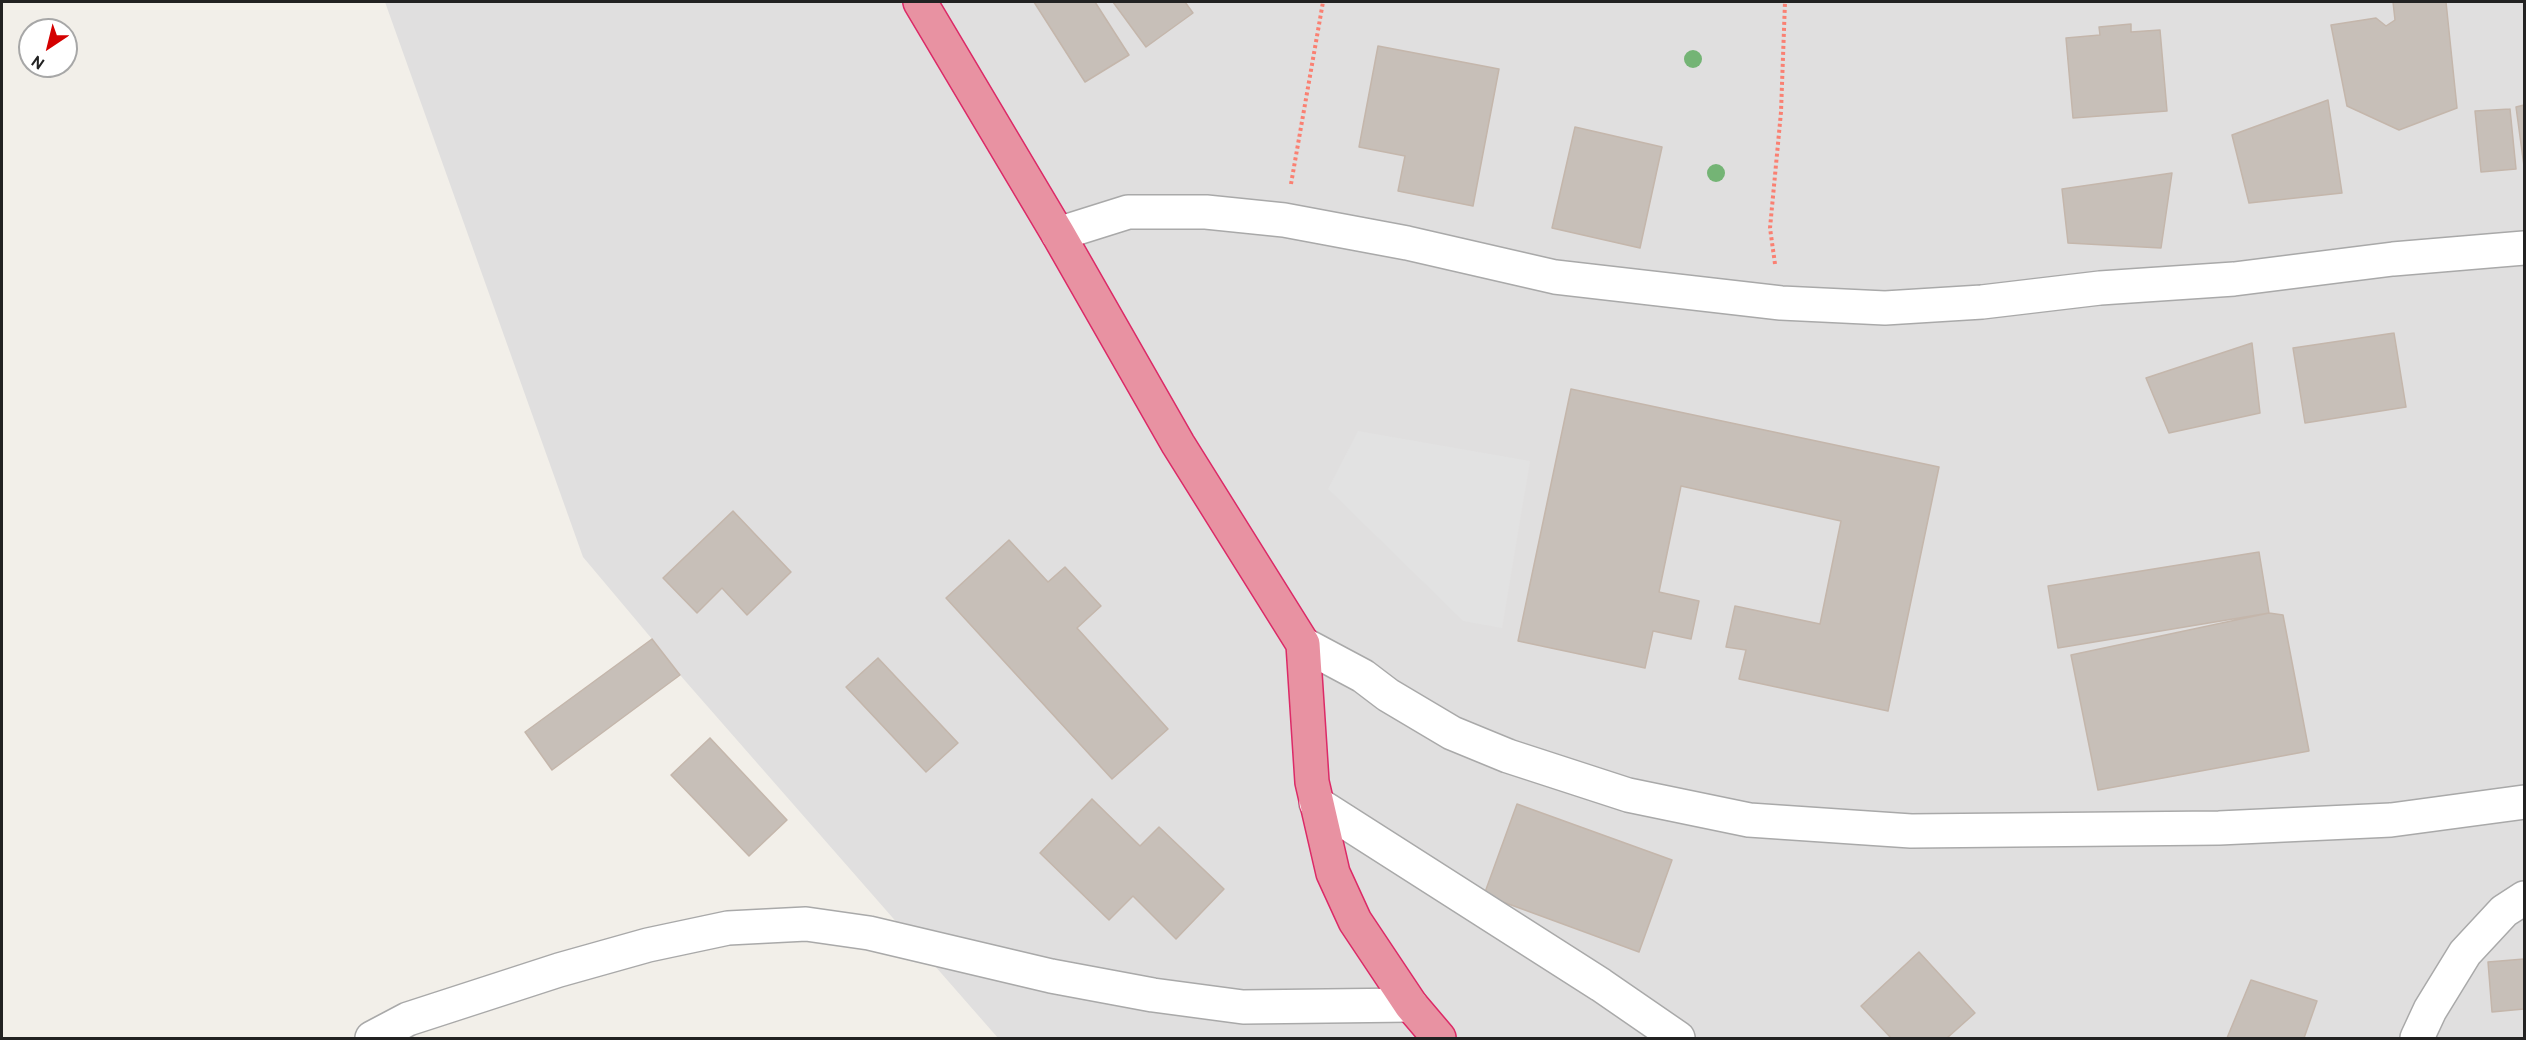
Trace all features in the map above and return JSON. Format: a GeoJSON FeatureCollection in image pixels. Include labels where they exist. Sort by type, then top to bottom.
{"type":"FeatureCollection","features":[{"type":"Feature","properties":{"kind":"highway"},"geometry":{"type":"LineString","coordinates":[[920,2],[1058,234],[1178,444],[1303,644],[1312,782],[1333,873],[1351,912],[1411,1005],[1439,1038]]}},
{"type":"Feature","properties":{"kind":"street"},"geometry":{"type":"LineString","coordinates":[[1058,234],[1128,212],[1206,212],[1284,220],[1407,243],[1555,277],[1781,303],[1885,308],[1982,302],[2100,288],[2234,279],[2393,259],[2524,248]]}},
{"type":"Feature","properties":{"kind":"street"},"geometry":{"type":"LineString","coordinates":[[1303,644],[1363,676],[1452,733],[1508,756],[1628,795],[1749,820],[1911,831],[2219,828],[2391,819],[2524,802]]}},
{"type":"Feature","properties":{"kind":"street"},"geometry":{"type":"LineString","coordinates":[[1316,803],[1601,985],[1678,1038]]}},
{"type":"Feature","properties":{"kind":"street"},"geometry":{"type":"LineString","coordinates":[[2417,1038],[2430,1010],[2464,953],[2504,911],[2524,898]]}},
{"type":"Feature","properties":{"kind":"street"},"geometry":{"type":"LineString","coordinates":[[372,1038],[408,1019],[560,970],[648,945],[728,928],[806,924],[869,933],[1063,978],[1154,995],[1243,1007],[1411,1005]]}},
{"type":"Feature","properties":{"kind":"path"},"geometry":{"type":"LineString","coordinates":[[1284,220],[1323,2]]}},
{"type":"Feature","properties":{"kind":"path"},"geometry":{"type":"LineString","coordinates":[[1770,228],[1781,112],[1785,2]]}},
{"type":"Feature","properties":{"kind":"shaded area"},"geometry":{"type":"Polygon","coordinates":[[[385,2],[2524,2],[2524,1038],[998,1038],[680,675],[583,557],[385,2]]]}},
{"type":"Feature","properties":{"kind":"shaded area"},"geometry":{"type":"Polygon","coordinates":[[[1358,431],[1530,461],[1502,628],[1463,621],[1328,489],[1358,431]]]}},
{"type":"Feature","properties":{"kind":"building"},"geometry":{"type":"Polygon","coordinates":[[[1034,2],[1095,2],[1129,55],[1085,82],[1034,2]]]}},
{"type":"Feature","properties":{"kind":"building"},"geometry":{"type":"Polygon","coordinates":[[[1113,2],[1185,2],[1193,13],[1146,47],[1113,2]]]}},
{"type":"Feature","properties":{"kind":"building"},"geometry":{"type":"Polygon","coordinates":[[[2393,2],[2446,2],[2457,108],[2399,130],[2347,106],[2331,25],[2376,18],[2386,26],[2395,20],[2393,2]]]}},
{"type":"Feature","properties":{"kind":"building"},"geometry":{"type":"Polygon","coordinates":[[[2131,24],[2131,32],[2160,30],[2167,111],[2073,118],[2066,38],[2100,35],[2099,27],[2131,24]]]}},
{"type":"Feature","properties":{"kind":"building"},"geometry":{"type":"Polygon","coordinates":[[[1378,46],[1499,69],[1473,206],[1398,191],[1405,156],[1359,147],[1378,46]]]}},
{"type":"Feature","properties":{"kind":"building"},"geometry":{"type":"Polygon","coordinates":[[[2328,100],[2342,193],[2249,203],[2232,135],[2328,100]]]}},
{"type":"Feature","properties":{"kind":"building"},"geometry":{"type":"Polygon","coordinates":[[[2524,105],[2524,166],[2516,107],[2524,105]]]}},
{"type":"Feature","properties":{"kind":"building"},"geometry":{"type":"Polygon","coordinates":[[[2510,109],[2516,169],[2481,172],[2475,111],[2510,109]]]}},
{"type":"Feature","properties":{"kind":"building"},"geometry":{"type":"Polygon","coordinates":[[[1575,127],[1662,147],[1640,248],[1552,228],[1575,127]]]}},
{"type":"Feature","properties":{"kind":"building"},"geometry":{"type":"Polygon","coordinates":[[[2172,173],[2161,248],[2068,243],[2062,189],[2172,173]]]}},
{"type":"Feature","properties":{"kind":"building"},"geometry":{"type":"Polygon","coordinates":[[[2394,333],[2406,407],[2305,423],[2293,348],[2394,333]]]}},
{"type":"Feature","properties":{"kind":"building"},"geometry":{"type":"Polygon","coordinates":[[[2252,343],[2260,413],[2169,433],[2146,378],[2252,343]]]}},
{"type":"Feature","properties":{"kind":"building"},"geometry":{"type":"Polygon","coordinates":[[[1571,389],[1939,467],[1888,711],[1739,679],[1746,650],[1726,647],[1735,606],[1820,624],[1841,521],[1681,486],[1659,592],[1699,601],[1691,639],[1653,631],[1645,668],[1518,641],[1571,389]]]}},
{"type":"Feature","properties":{"kind":"building"},"geometry":{"type":"Polygon","coordinates":[[[733,511],[791,572],[747,615],[722,588],[697,613],[663,578],[733,511]]]}},
{"type":"Feature","properties":{"kind":"building"},"geometry":{"type":"Polygon","coordinates":[[[1009,540],[1048,582],[1065,567],[1101,606],[1077,628],[1168,729],[1112,779],[946,598],[1009,540]]]}},
{"type":"Feature","properties":{"kind":"building"},"geometry":{"type":"Polygon","coordinates":[[[2259,552],[2269,613],[2058,648],[2048,586],[2259,552]]]}},
{"type":"Feature","properties":{"kind":"building"},"geometry":{"type":"Polygon","coordinates":[[[2269,613],[2283,615],[2309,751],[2098,790],[2071,655],[2269,613]]]}},
{"type":"Feature","properties":{"kind":"building"},"geometry":{"type":"Polygon","coordinates":[[[652,639],[680,675],[552,770],[525,732],[652,639]]]}},
{"type":"Feature","properties":{"kind":"building"},"geometry":{"type":"Polygon","coordinates":[[[878,658],[958,743],[926,772],[846,687],[878,658]]]}},
{"type":"Feature","properties":{"kind":"building"},"geometry":{"type":"Polygon","coordinates":[[[710,738],[787,820],[749,856],[671,775],[710,738]]]}},
{"type":"Feature","properties":{"kind":"building"},"geometry":{"type":"Polygon","coordinates":[[[1092,799],[1140,846],[1159,827],[1224,889],[1176,939],[1133,896],[1109,920],[1040,853],[1092,799]]]}},
{"type":"Feature","properties":{"kind":"building"},"geometry":{"type":"Polygon","coordinates":[[[1517,804],[1672,860],[1639,952],[1484,895],[1517,804]]]}},
{"type":"Feature","properties":{"kind":"building"},"geometry":{"type":"Polygon","coordinates":[[[1919,952],[1975,1013],[1947,1038],[1891,1038],[1861,1006],[1919,952]]]}},
{"type":"Feature","properties":{"kind":"building"},"geometry":{"type":"Polygon","coordinates":[[[2524,959],[2524,1009],[2492,1012],[2488,962],[2524,959]]]}},
{"type":"Feature","properties":{"kind":"building"},"geometry":{"type":"Polygon","coordinates":[[[2251,980],[2317,1001],[2304,1038],[2227,1038],[2251,980]]]}}]}
